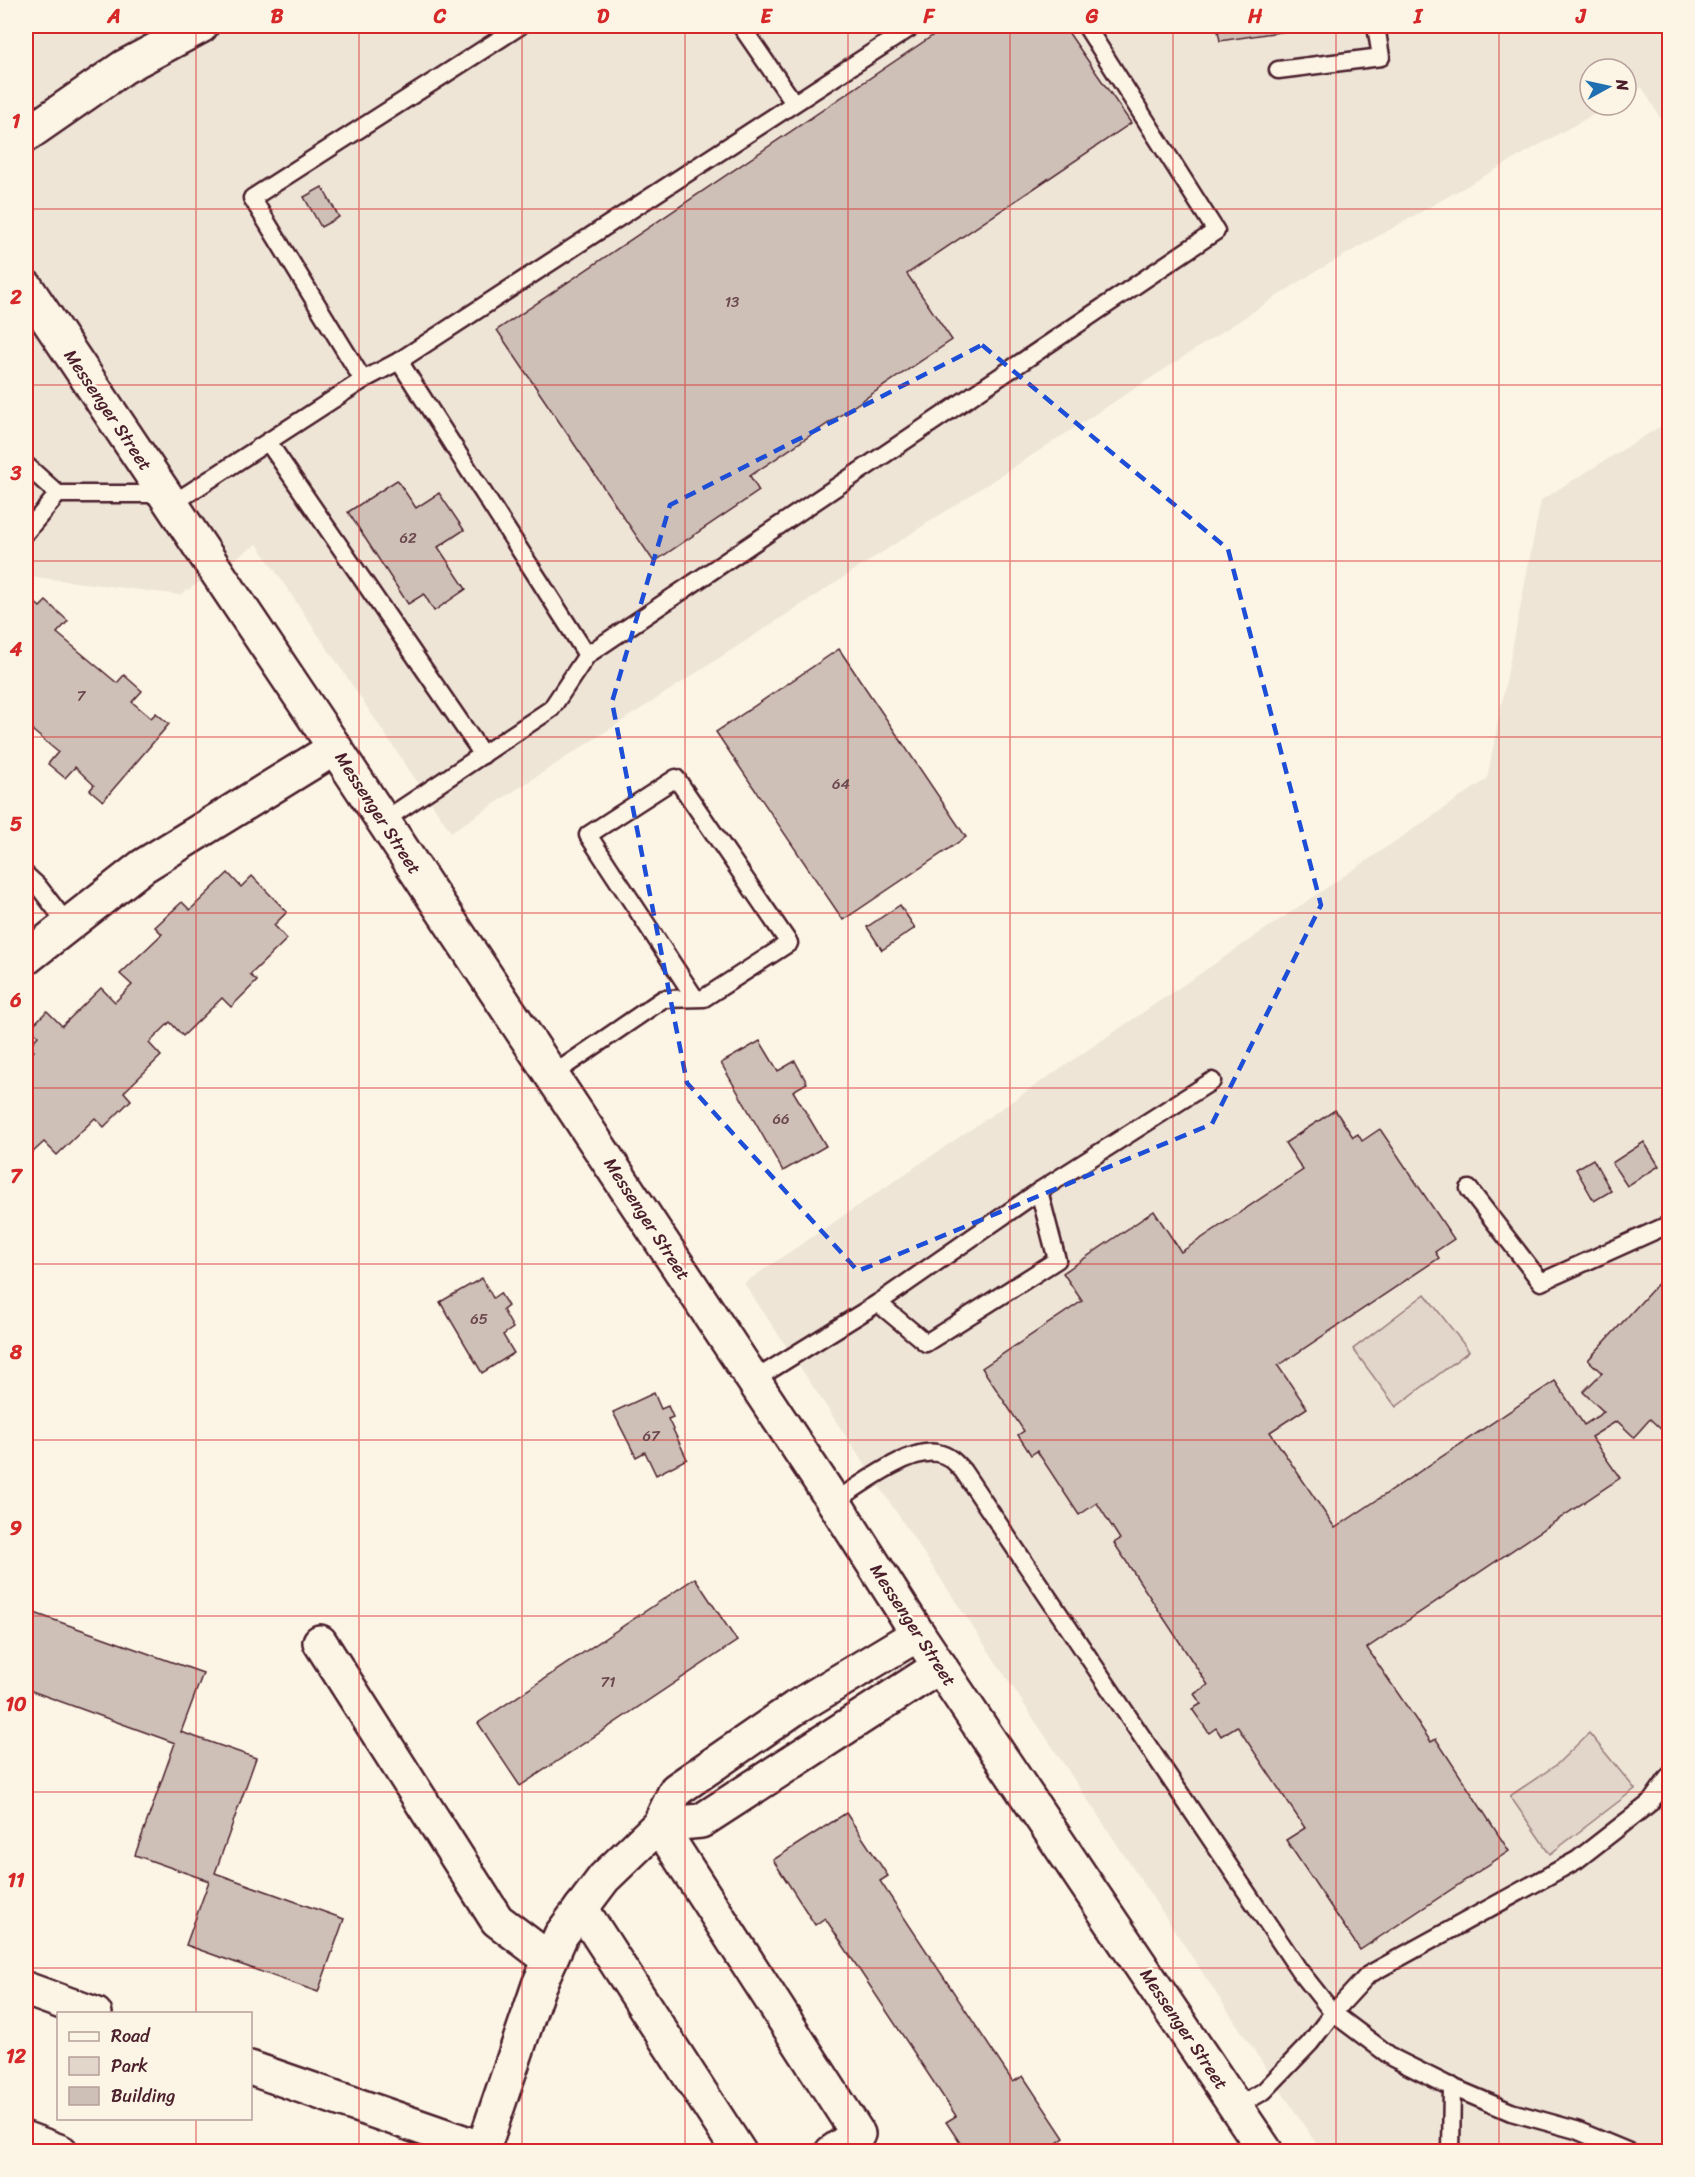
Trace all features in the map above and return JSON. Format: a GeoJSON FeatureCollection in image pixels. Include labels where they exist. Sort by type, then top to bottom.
{"type":"FeatureCollection","features":[{"type":"Feature","properties":{"kind":"street"},"geometry":{"type":"LineString","coordinates":[[26,135],[124,67],[201,26]]}},
{"type":"Feature","properties":{"kind":"street","name":"Messenger Street"},"geometry":{"type":"LineString","coordinates":[[26,287],[754,1380],[918,1634],[1266,2151]]}},
{"type":"Feature","properties":{"kind":"street"},"geometry":{"type":"LineString","coordinates":[[26,958],[143,866],[335,748]]}},
{"type":"Feature","properties":{"kind":"street"},"geometry":{"type":"LineString","coordinates":[[252,2069],[483,2150],[539,1985],[561,1935],[603,1878],[659,1825],[676,1790],[795,1708],[918,1634]]}},
{"type":"Feature","properties":{"kind":"street"},"geometry":{"type":"LineString","coordinates":[[320,1642],[497,1920],[550,1960]]}},
{"type":"Feature","properties":{"kind":"street"},"geometry":{"type":"LineString","coordinates":[[659,1825],[701,1821],[940,1666]]}},
{"type":"Feature","properties":{"kind":"street"},"geometry":{"type":"LineString","coordinates":[[659,1825],[858,2134],[832,2151]]}},
{"type":"Feature","properties":{"kind":"street"},"geometry":{"type":"LineString","coordinates":[[581,1908],[739,2151]]}},
{"type":"Feature","properties":{"kind":"street"},"geometry":{"type":"LineString","coordinates":[[26,1989],[92,2012]]}},
{"type":"Feature","properties":{"kind":"street"},"geometry":{"type":"LineString","coordinates":[[26,2139],[61,2151]]}},
{"type":"Feature","properties":{"kind":"lane"},"geometry":{"type":"LineString","coordinates":[[363,380],[252,198],[520,26]]}},
{"type":"Feature","properties":{"kind":"lane"},"geometry":{"type":"LineString","coordinates":[[741,26],[794,103]]}},
{"type":"Feature","properties":{"kind":"lane"},"geometry":{"type":"LineString","coordinates":[[26,465],[58,494],[168,499],[268,442],[363,380],[399,361],[913,26]]}},
{"type":"Feature","properties":{"kind":"lane"},"geometry":{"type":"LineString","coordinates":[[383,821],[551,709],[587,655],[1216,231],[1086,26]]}},
{"type":"Feature","properties":{"kind":"lane"},"geometry":{"type":"LineString","coordinates":[[1278,70],[1381,57],[1376,26]]}},
{"type":"Feature","properties":{"kind":"lane"},"geometry":{"type":"LineString","coordinates":[[399,361],[587,655]]}},
{"type":"Feature","properties":{"kind":"lane"},"geometry":{"type":"LineString","coordinates":[[268,442],[483,754]]}},
{"type":"Feature","properties":{"kind":"lane"},"geometry":{"type":"LineString","coordinates":[[26,532],[58,494]]}},
{"type":"Feature","properties":{"kind":"lane"},"geometry":{"type":"LineString","coordinates":[[552,1075],[663,999],[704,998],[789,943],[675,778],[588,835],[696,998]]}},
{"type":"Feature","properties":{"kind":"lane"},"geometry":{"type":"LineString","coordinates":[[26,875],[38,886],[68,925]]}},
{"type":"Feature","properties":{"kind":"lane"},"geometry":{"type":"LineString","coordinates":[[754,1380],[878,1304],[1039,1191],[1212,1081]]}},
{"type":"Feature","properties":{"kind":"lane"},"geometry":{"type":"LineString","coordinates":[[1469,1189],[1541,1282],[1670,1224]]}},
{"type":"Feature","properties":{"kind":"lane"},"geometry":{"type":"LineString","coordinates":[[878,1304],[926,1343],[1057,1260],[1039,1191]]}},
{"type":"Feature","properties":{"kind":"lane"},"geometry":{"type":"LineString","coordinates":[[834,1502],[909,1456],[937,1453],[953,1460],[963,1471],[1299,1970],[1333,2013],[1394,2058],[1452,2086],[1510,2112],[1576,2130],[1629,2151]]}},
{"type":"Feature","properties":{"kind":"lane"},"geometry":{"type":"LineString","coordinates":[[1236,2107],[1264,2091],[1310,2043],[1333,2013],[1368,1975],[1577,1860],[1650,1803],[1670,1774]]}},
{"type":"Feature","properties":{"kind":"lane"},"geometry":{"type":"LineString","coordinates":[[1451,2151],[1452,2086]]}},
{"type":"Feature","properties":{"kind":"highlighted area"},"geometry":{"type":"Polygon","coordinates":[[[982,345],[1228,549],[1321,905],[1212,1124],[858,1271],[687,1083],[612,702],[670,505],[982,345]]]}},
{"type":"Feature","properties":{"kind":"shaded area"},"geometry":{"type":"Polygon","coordinates":[[[26,26],[1669,26],[1669,133],[1642,87],[1638,89],[1638,57],[1578,57],[1578,117],[1589,117],[1313,273],[451,832],[257,544],[180,595],[26,576],[26,26]]]}},
{"type":"Feature","properties":{"kind":"shaded area"},"geometry":{"type":"Polygon","coordinates":[[[1669,421],[1669,2151],[1321,2151],[744,1283],[1487,779],[1541,500],[1669,421]]]}},
{"type":"Feature","properties":{"kind":"green space"},"geometry":{"type":"Polygon","coordinates":[[[1425,1294],[1469,1351],[1396,1407],[1353,1349],[1425,1294]]]}},
{"type":"Feature","properties":{"kind":"green space"},"geometry":{"type":"Polygon","coordinates":[[[1589,1733],[1635,1789],[1550,1854],[1510,1796],[1556,1765],[1589,1733]]]}},
{"type":"Feature","properties":{"kind":"building"},"geometry":{"type":"Polygon","coordinates":[[[947,26],[1064,26],[1131,123],[907,274],[952,340],[750,476],[759,491],[654,562],[497,330],[947,26]]]}},
{"type":"Feature","properties":{"kind":"building"},"geometry":{"type":"Polygon","coordinates":[[[1217,26],[1306,26],[1306,28],[1220,41],[1217,26]]]}},
{"type":"Feature","properties":{"kind":"building"},"geometry":{"type":"Polygon","coordinates":[[[322,187],[339,217],[321,227],[304,197],[322,187]]]}},
{"type":"Feature","properties":{"kind":"building"},"geometry":{"type":"Polygon","coordinates":[[[397,480],[416,508],[439,493],[464,530],[438,547],[466,589],[434,611],[424,594],[408,604],[348,512],[397,480]]]}},
{"type":"Feature","properties":{"kind":"building"},"geometry":{"type":"Polygon","coordinates":[[[26,595],[40,607],[46,601],[68,621],[57,633],[117,683],[124,675],[142,691],[132,702],[151,718],[156,713],[169,724],[103,801],[90,790],[94,785],[75,767],[65,778],[48,764],[58,752],[26,725],[26,595]]]}},
{"type":"Feature","properties":{"kind":"building"},"geometry":{"type":"Polygon","coordinates":[[[839,649],[966,837],[843,920],[716,732],[839,649]]]}},
{"type":"Feature","properties":{"kind":"building"},"geometry":{"type":"Polygon","coordinates":[[[228,873],[241,887],[252,876],[287,912],[274,925],[287,939],[250,975],[257,981],[231,1007],[222,998],[183,1036],[170,1022],[149,1043],[161,1056],[124,1092],[131,1100],[104,1127],[95,1118],[57,1155],[44,1142],[32,1153],[26,1146],[26,1059],[34,1051],[29,1046],[38,1036],[30,1028],[47,1011],[62,1026],[101,988],[115,1002],[132,985],[120,974],[162,934],[155,927],[182,902],[190,910],[228,873]]]}},
{"type":"Feature","properties":{"kind":"building"},"geometry":{"type":"Polygon","coordinates":[[[900,905],[915,928],[882,950],[867,927],[900,905]]]}},
{"type":"Feature","properties":{"kind":"building"},"geometry":{"type":"Polygon","coordinates":[[[760,1041],[778,1071],[795,1061],[807,1083],[793,1091],[826,1146],[783,1171],[721,1063],[760,1041]]]}},
{"type":"Feature","properties":{"kind":"building"},"geometry":{"type":"Polygon","coordinates":[[[1335,1110],[1353,1137],[1358,1134],[1362,1141],[1380,1129],[1454,1239],[1435,1252],[1439,1258],[1278,1366],[1307,1408],[1270,1432],[1335,1528],[1555,1381],[1584,1425],[1604,1412],[1583,1392],[1602,1373],[1588,1360],[1664,1277],[1670,1282],[1670,1428],[1665,1433],[1650,1419],[1634,1437],[1617,1421],[1591,1437],[1620,1478],[1367,1648],[1431,1742],[1436,1739],[1509,1851],[1360,1950],[1286,1840],[1305,1828],[1237,1726],[1221,1736],[1216,1728],[1209,1733],[1192,1709],[1201,1704],[1194,1694],[1208,1685],[1114,1543],[1120,1539],[1097,1503],[1079,1515],[1037,1451],[1031,1455],[1018,1435],[1024,1431],[982,1368],[1082,1301],[1063,1273],[1154,1211],[1181,1252],[1303,1170],[1285,1143],[1335,1110]]]}},
{"type":"Feature","properties":{"kind":"building"},"geometry":{"type":"Polygon","coordinates":[[[1644,1142],[1659,1166],[1627,1186],[1612,1163],[1644,1142]]]}},
{"type":"Feature","properties":{"kind":"building"},"geometry":{"type":"Polygon","coordinates":[[[1593,1159],[1611,1191],[1594,1201],[1576,1169],[1593,1159]]]}},
{"type":"Feature","properties":{"kind":"building"},"geometry":{"type":"Polygon","coordinates":[[[482,1278],[493,1298],[500,1293],[508,1306],[503,1310],[513,1328],[503,1335],[514,1353],[482,1373],[440,1302],[482,1278]]]}},
{"type":"Feature","properties":{"kind":"building"},"geometry":{"type":"Polygon","coordinates":[[[654,1393],[661,1409],[668,1406],[673,1417],[668,1419],[687,1459],[656,1475],[645,1452],[636,1457],[613,1412],[654,1393]]]}},
{"type":"Feature","properties":{"kind":"building"},"geometry":{"type":"Polygon","coordinates":[[[695,1578],[737,1641],[520,1786],[478,1723],[695,1578]]]}},
{"type":"Feature","properties":{"kind":"building"},"geometry":{"type":"Polygon","coordinates":[[[26,1610],[203,1673],[181,1732],[256,1758],[215,1873],[344,1919],[318,1992],[186,1945],[209,1881],[135,1855],[175,1743],[26,1689],[26,1610]]]}},
{"type":"Feature","properties":{"kind":"building"},"geometry":{"type":"Polygon","coordinates":[[[846,1813],[888,1876],[880,1881],[1013,2082],[1023,2076],[1064,2138],[1044,2152],[966,2152],[946,2122],[956,2116],[825,1918],[815,1925],[773,1860],[846,1813]]]}}]}
